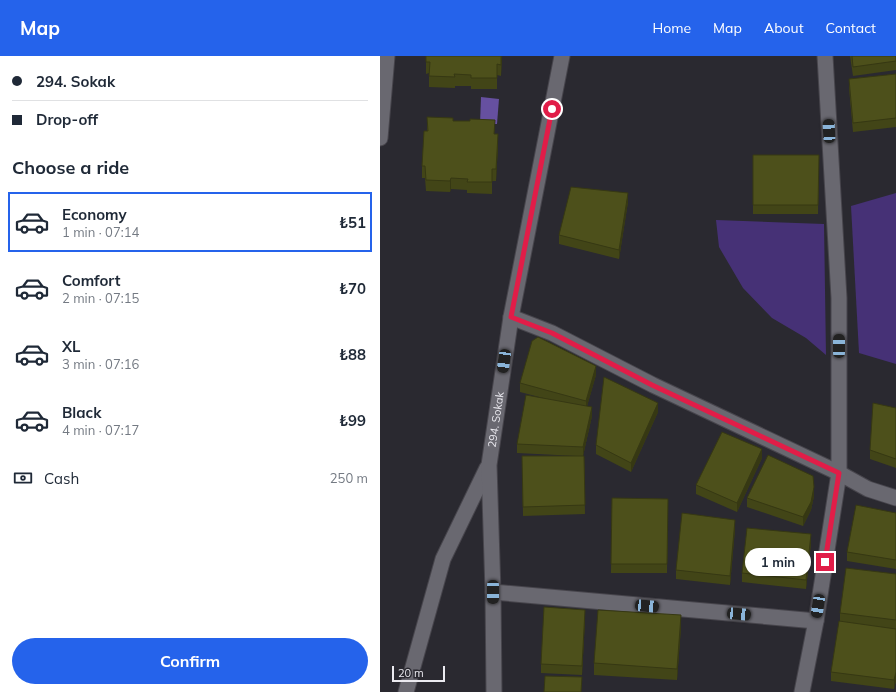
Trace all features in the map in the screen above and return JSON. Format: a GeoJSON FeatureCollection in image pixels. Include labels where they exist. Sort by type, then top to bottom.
{"type":"FeatureCollection","features":[{"type":"Feature","properties":{"kind":"street"},"geometry":{"type":"LineString","coordinates":[[380,138],[387,56]]}},
{"type":"Feature","properties":{"kind":"street","name":"294. Sokak"},"geometry":{"type":"LineString","coordinates":[[494,692],[493,592],[489,465],[511,317],[562,56]]}},
{"type":"Feature","properties":{"kind":"street"},"geometry":{"type":"LineString","coordinates":[[802,692],[816,621],[839,473],[839,298],[825,56]]}},
{"type":"Feature","properties":{"kind":"street"},"geometry":{"type":"LineString","coordinates":[[511,317],[552,333],[652,385],[839,473],[868,489],[896,498]]}},
{"type":"Feature","properties":{"kind":"street"},"geometry":{"type":"LineString","coordinates":[[406,692],[444,559],[489,465]]}},
{"type":"Feature","properties":{"kind":"street"},"geometry":{"type":"LineString","coordinates":[[493,592],[816,621]]}},
{"type":"Feature","properties":{"kind":"shaded area"},"geometry":{"type":"Polygon","coordinates":[[[481,97],[499,99],[497,124],[480,124],[481,97]]]}},
{"type":"Feature","properties":{"kind":"shaded area"},"geometry":{"type":"Polygon","coordinates":[[[896,193],[896,364],[859,353],[851,206],[896,193]]]}},
{"type":"Feature","properties":{"kind":"shaded area"},"geometry":{"type":"Polygon","coordinates":[[[716,220],[824,224],[826,355],[806,338],[772,318],[743,288],[719,247],[716,220]]]}},
{"type":"Feature","properties":{"kind":"building"},"geometry":{"type":"Polygon","coordinates":[[[426,56],[501,56],[501,65],[497,64],[497,78],[471,78],[471,75],[454,74],[455,77],[429,76],[430,62],[426,62],[426,56]]]}},
{"type":"Feature","properties":{"kind":"building"},"geometry":{"type":"Polygon","coordinates":[[[852,56],[896,56],[896,61],[853,67],[852,56]]]}},
{"type":"Feature","properties":{"kind":"building"},"geometry":{"type":"Polygon","coordinates":[[[896,74],[896,118],[853,123],[849,79],[896,74]]]}},
{"type":"Feature","properties":{"kind":"building"},"geometry":{"type":"Polygon","coordinates":[[[427,117],[453,118],[453,121],[470,121],[470,119],[495,120],[494,134],[498,134],[496,169],[492,169],[492,182],[467,182],[468,179],[451,178],[450,181],[426,180],[425,166],[422,166],[424,131],[428,131],[427,117]]]}},
{"type":"Feature","properties":{"kind":"building"},"geometry":{"type":"Polygon","coordinates":[[[753,155],[819,155],[818,205],[753,205],[753,155]]]}},
{"type":"Feature","properties":{"kind":"building"},"geometry":{"type":"Polygon","coordinates":[[[571,187],[628,193],[619,250],[559,235],[571,187]]]}},
{"type":"Feature","properties":{"kind":"building"},"geometry":{"type":"Polygon","coordinates":[[[538,337],[596,366],[586,401],[520,383],[532,341],[538,337]]]}},
{"type":"Feature","properties":{"kind":"building"},"geometry":{"type":"Polygon","coordinates":[[[604,377],[658,403],[631,463],[596,445],[604,377]]]}},
{"type":"Feature","properties":{"kind":"building"},"geometry":{"type":"Polygon","coordinates":[[[526,395],[592,407],[583,447],[517,444],[526,395]]]}},
{"type":"Feature","properties":{"kind":"building"},"geometry":{"type":"Polygon","coordinates":[[[873,403],[896,408],[896,459],[870,450],[873,403]]]}},
{"type":"Feature","properties":{"kind":"building"},"geometry":{"type":"Polygon","coordinates":[[[722,432],[762,449],[737,503],[696,485],[722,432]]]}},
{"type":"Feature","properties":{"kind":"building"},"geometry":{"type":"Polygon","coordinates":[[[768,455],[813,476],[814,487],[811,502],[803,517],[747,498],[768,455]]]}},
{"type":"Feature","properties":{"kind":"building"},"geometry":{"type":"Polygon","coordinates":[[[522,456],[584,456],[585,505],[523,507],[522,456]]]}},
{"type":"Feature","properties":{"kind":"building"},"geometry":{"type":"Polygon","coordinates":[[[612,498],[668,499],[667,564],[611,564],[612,498]]]}},
{"type":"Feature","properties":{"kind":"building"},"geometry":{"type":"Polygon","coordinates":[[[856,505],[896,513],[896,560],[847,552],[856,505]]]}},
{"type":"Feature","properties":{"kind":"building"},"geometry":{"type":"Polygon","coordinates":[[[682,513],[735,520],[730,576],[676,570],[682,513]]]}},
{"type":"Feature","properties":{"kind":"building"},"geometry":{"type":"Polygon","coordinates":[[[747,528],[811,534],[806,580],[742,573],[747,528]]]}},
{"type":"Feature","properties":{"kind":"building"},"geometry":{"type":"Polygon","coordinates":[[[846,568],[896,574],[896,620],[840,613],[846,568]]]}},
{"type":"Feature","properties":{"kind":"building"},"geometry":{"type":"Polygon","coordinates":[[[544,607],[585,610],[582,666],[541,664],[544,607]]]}},
{"type":"Feature","properties":{"kind":"building"},"geometry":{"type":"Polygon","coordinates":[[[598,610],[681,615],[677,669],[594,663],[598,610]]]}},
{"type":"Feature","properties":{"kind":"building"},"geometry":{"type":"Polygon","coordinates":[[[839,621],[896,629],[896,672],[894,680],[831,672],[839,621]]]}},
{"type":"Feature","properties":{"kind":"building"},"geometry":{"type":"Polygon","coordinates":[[[545,676],[582,677],[581,692],[544,692],[545,676]]]}},
{"type":"Feature","properties":{"kind":"route"},"geometry":{"type":"LineString","coordinates":[[552,109],[511,317],[552,333],[652,385],[839,473],[825,562]]}}]}
